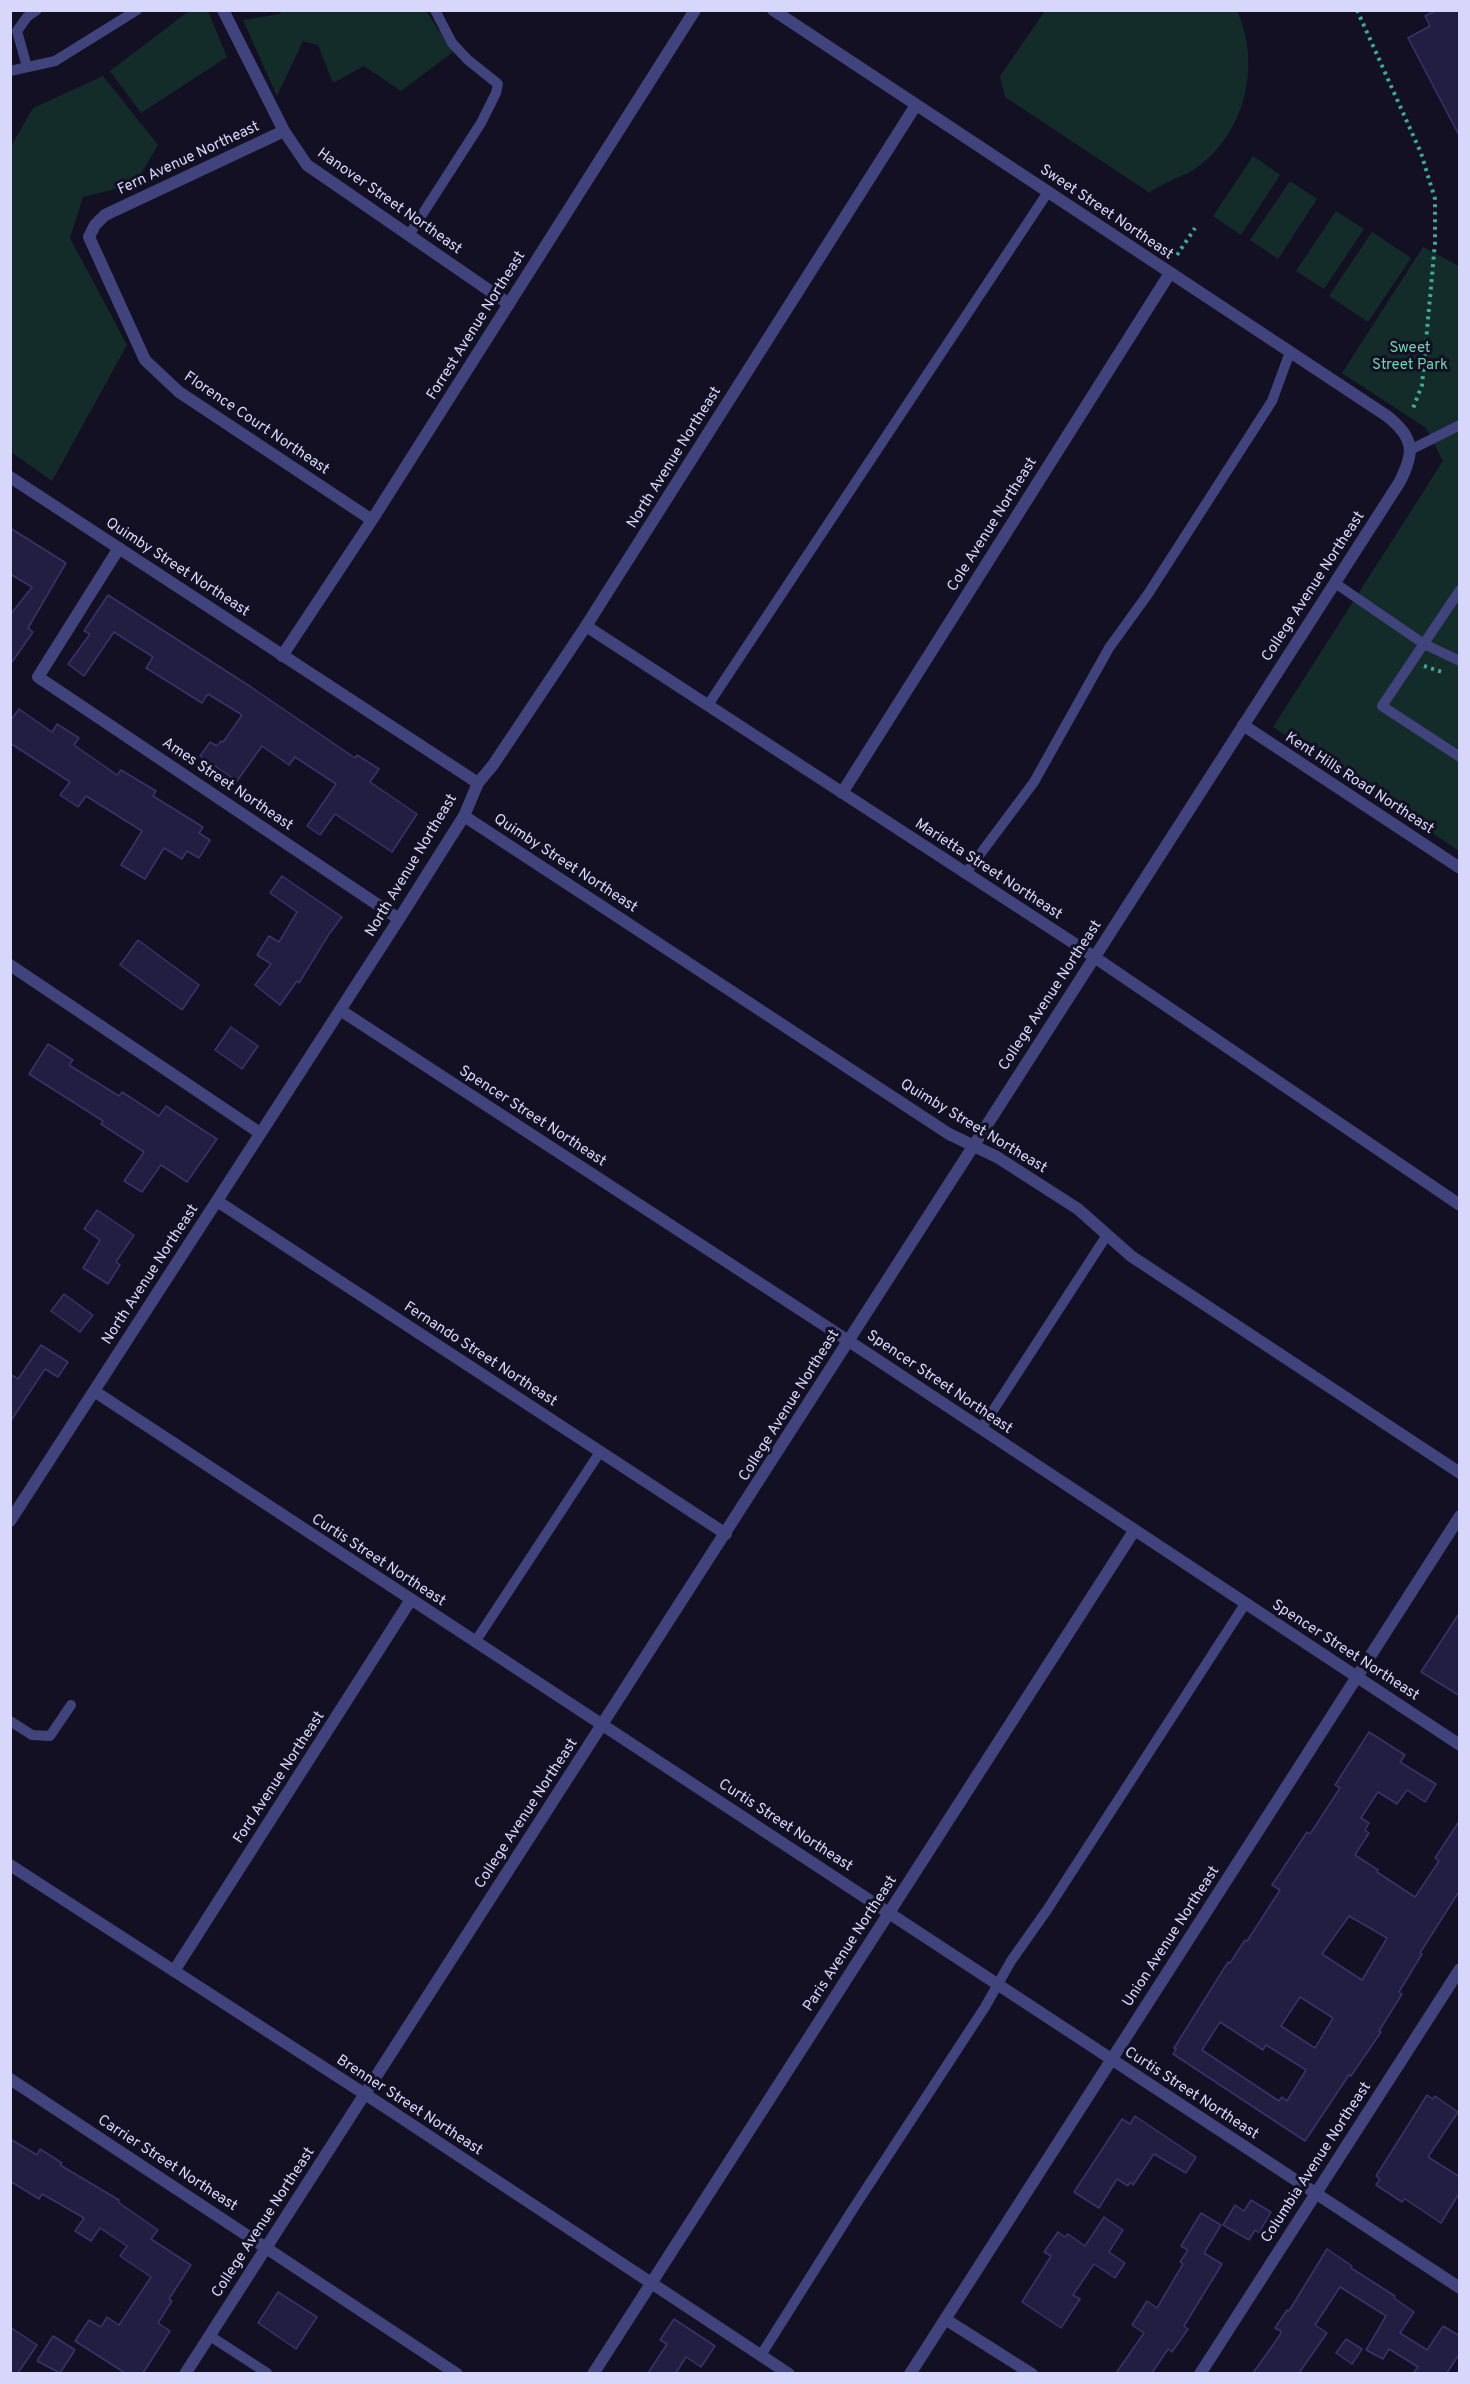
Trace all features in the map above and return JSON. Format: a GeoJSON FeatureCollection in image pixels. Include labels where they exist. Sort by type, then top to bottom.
{"type":"FeatureCollection","features":[{"type":"Feature","properties":{"kind":"street","name":"Hanover Street Northeast"},"geometry":{"type":"LineString","coordinates":[[223,10],[284,131],[307,165],[509,304]]}},
{"type":"Feature","properties":{"kind":"street","name":"Forrest Avenue Northeast"},"geometry":{"type":"LineString","coordinates":[[282,656],[372,520],[695,10]]}},
{"type":"Feature","properties":{"kind":"street","name":"Sweet Street Northeast"},"geometry":{"type":"LineString","coordinates":[[773,10],[1398,425],[1406,434],[1410,450]]}},
{"type":"Feature","properties":{"kind":"street","name":"North Avenue Northeast"},"geometry":{"type":"LineString","coordinates":[[10,1521],[399,919],[464,816],[478,783],[493,765],[586,627],[916,105]]}},
{"type":"Feature","properties":{"kind":"street","name":"Fern Avenue Northeast"},"geometry":{"type":"LineString","coordinates":[[105,214],[284,131]]}},
{"type":"Feature","properties":{"kind":"street","name":"Florence Court Northeast"},"geometry":{"type":"LineString","coordinates":[[105,214],[95,225],[89,237],[145,360],[179,392],[372,520]]}},
{"type":"Feature","properties":{"kind":"street","name":"Cole Avenue Northeast"},"geometry":{"type":"LineString","coordinates":[[842,793],[1170,273]]}},
{"type":"Feature","properties":{"kind":"street","name":"College Avenue Northeast"},"geometry":{"type":"LineString","coordinates":[[185,2373],[1399,483],[1409,463],[1410,450]]}},
{"type":"Feature","properties":{"kind":"street","name":"Quimby Street Northeast"},"geometry":{"type":"LineString","coordinates":[[10,477],[478,783]]}},
{"type":"Feature","properties":{"kind":"street","name":"Ames Street Northeast"},"geometry":{"type":"LineString","coordinates":[[119,548],[38,677],[399,919]]}},
{"type":"Feature","properties":{"kind":"street","name":"Marietta Street Northeast"},"geometry":{"type":"LineString","coordinates":[[586,627],[966,873],[1460,1205]]}},
{"type":"Feature","properties":{"kind":"street","name":"Kent Hills Road Northeast"},"geometry":{"type":"LineString","coordinates":[[1243,725],[1460,868]]}},
{"type":"Feature","properties":{"kind":"street","name":"Quimby Street Northeast"},"geometry":{"type":"LineString","coordinates":[[464,816],[949,1134],[997,1157],[1078,1209],[1131,1256],[1460,1473]]}},
{"type":"Feature","properties":{"kind":"street"},"geometry":{"type":"LineString","coordinates":[[11,966],[260,1133]]}},
{"type":"Feature","properties":{"kind":"street","name":"Spencer Street Northeast"},"geometry":{"type":"LineString","coordinates":[[340,1010],[848,1341],[1460,1745]]}},
{"type":"Feature","properties":{"kind":"street","name":"Fernando Street Northeast"},"geometry":{"type":"LineString","coordinates":[[217,1201],[726,1534]]}},
{"type":"Feature","properties":{"kind":"street","name":"Curtis Street Northeast"},"geometry":{"type":"LineString","coordinates":[[94,1391],[410,1601],[603,1724],[1460,2288]]}},
{"type":"Feature","properties":{"kind":"street","name":"Union Avenue Northeast"},"geometry":{"type":"LineString","coordinates":[[910,2373],[1460,1516]]}},
{"type":"Feature","properties":{"kind":"street","name":"Paris Avenue Northeast"},"geometry":{"type":"LineString","coordinates":[[593,2373],[1134,1531]]}},
{"type":"Feature","properties":{"kind":"street","name":"Ford Avenue Northeast"},"geometry":{"type":"LineString","coordinates":[[174,1971],[410,1601]]}},
{"type":"Feature","properties":{"kind":"street","name":"Brenner Street Northeast"},"geometry":{"type":"LineString","coordinates":[[10,1865],[365,2094],[789,2373]]}},
{"type":"Feature","properties":{"kind":"street","name":"Columbia Avenue Northeast"},"geometry":{"type":"LineString","coordinates":[[1200,2373],[1460,1969]]}},
{"type":"Feature","properties":{"kind":"street","name":"Carrier Street Northeast"},"geometry":{"type":"LineString","coordinates":[[10,2079],[457,2373]]}},
{"type":"Feature","properties":{"kind":"street"},"geometry":{"type":"LineString","coordinates":[[945,2319],[1032,2373]]}},
{"type":"Feature","properties":{"kind":"lane"},"geometry":{"type":"LineString","coordinates":[[27,67],[17,31],[27,16],[37,10]]}},
{"type":"Feature","properties":{"kind":"lane"},"geometry":{"type":"LineString","coordinates":[[10,71],[54,61],[137,10]]}},
{"type":"Feature","properties":{"kind":"lane"},"geometry":{"type":"LineString","coordinates":[[409,235],[481,123],[498,84],[468,60],[452,43],[435,10]]}},
{"type":"Feature","properties":{"kind":"lane"},"geometry":{"type":"LineString","coordinates":[[708,705],[1048,192]]}},
{"type":"Feature","properties":{"kind":"lane"},"geometry":{"type":"LineString","coordinates":[[966,873],[1034,782],[1109,648],[1148,594],[1272,401],[1290,352]]}},
{"type":"Feature","properties":{"kind":"lane"},"geometry":{"type":"LineString","coordinates":[[1410,450],[1460,425]]}},
{"type":"Feature","properties":{"kind":"lane"},"geometry":{"type":"LineString","coordinates":[[1335,583],[1424,644],[1460,661]]}},
{"type":"Feature","properties":{"kind":"lane"},"geometry":{"type":"LineString","coordinates":[[1460,590],[1382,706],[1460,757]]}},
{"type":"Feature","properties":{"kind":"lane"},"geometry":{"type":"LineString","coordinates":[[981,1429],[1107,1235]]}},
{"type":"Feature","properties":{"kind":"lane"},"geometry":{"type":"LineString","coordinates":[[475,1642],[600,1452]]}},
{"type":"Feature","properties":{"kind":"lane"},"geometry":{"type":"LineString","coordinates":[[761,2355],[985,2007],[997,1984],[1245,1604]]}},
{"type":"Feature","properties":{"kind":"lane"},"geometry":{"type":"LineString","coordinates":[[10,1721],[32,1735],[50,1736],[71,1705]]}},
{"type":"Feature","properties":{"kind":"lane"},"geometry":{"type":"LineString","coordinates":[[210,2336],[267,2373]]}},
{"type":"Feature","properties":{"kind":"path"},"geometry":{"type":"LineString","coordinates":[[1357,10],[1421,153],[1435,199],[1435,243],[1422,385],[1412,411]]}},
{"type":"Feature","properties":{"kind":"path"},"geometry":{"type":"LineString","coordinates":[[1177,255],[1195,228]]}},
{"type":"Feature","properties":{"kind":"path"},"geometry":{"type":"LineString","coordinates":[[1413,659],[1423,665],[1451,674]]}},
{"type":"Feature","properties":{"kind":"green space"},"geometry":{"type":"Polygon","coordinates":[[[189,11],[208,11],[227,57],[141,113],[110,71],[189,11]]]}},
{"type":"Feature","properties":{"kind":"green space"},"geometry":{"type":"Polygon","coordinates":[[[281,11],[426,11],[453,52],[401,91],[364,66],[333,83],[318,45],[303,41],[277,96],[243,20],[280,14],[281,11]]]}},
{"type":"Feature","properties":{"kind":"green space"},"geometry":{"type":"Polygon","coordinates":[[[1045,11],[1237,11],[1248,54],[1248,75],[1237,118],[1226,137],[1195,169],[1150,193],[1005,97],[1000,76],[1045,11]]]}},
{"type":"Feature","properties":{"kind":"green space"},"geometry":{"type":"Polygon","coordinates":[[[103,76],[158,145],[135,184],[83,197],[70,238],[127,345],[52,481],[11,452],[11,146],[33,108],[103,76]]]}},
{"type":"Feature","properties":{"kind":"green space"},"geometry":{"type":"Polygon","coordinates":[[[1253,156],[1280,175],[1241,235],[1213,216],[1253,156]]]}},
{"type":"Feature","properties":{"kind":"green space"},"geometry":{"type":"Polygon","coordinates":[[[1290,181],[1317,199],[1278,259],[1250,240],[1290,181]]]}},
{"type":"Feature","properties":{"kind":"green space"},"geometry":{"type":"Polygon","coordinates":[[[1336,211],[1364,229],[1324,289],[1296,271],[1336,211]]]}},
{"type":"Feature","properties":{"kind":"green space"},"geometry":{"type":"Polygon","coordinates":[[[1372,232],[1411,258],[1368,322],[1329,296],[1372,232]]]}},
{"type":"Feature","properties":{"kind":"green space","name":"Sweet Street Park"},"geometry":{"type":"Polygon","coordinates":[[[1423,247],[1459,266],[1459,851],[1273,727],[1443,461],[1426,428],[1342,373],[1423,247]]]}},
{"type":"Feature","properties":{"kind":"building"},"geometry":{"type":"Polygon","coordinates":[[[1437,10],[1460,10],[1460,137],[1408,38],[1430,26],[1425,16],[1437,10]]]}},
{"type":"Feature","properties":{"kind":"building"},"geometry":{"type":"Polygon","coordinates":[[[10,528],[66,563],[28,628],[33,632],[10,665],[10,615],[32,587],[10,574],[10,528]]]}},
{"type":"Feature","properties":{"kind":"building"},"geometry":{"type":"Polygon","coordinates":[[[108,595],[251,687],[355,758],[357,755],[379,769],[370,782],[417,814],[392,852],[335,814],[320,835],[307,826],[336,784],[295,757],[289,765],[262,746],[237,781],[200,756],[210,742],[217,746],[221,741],[223,742],[242,715],[208,694],[202,703],[146,668],[153,657],[114,632],[84,676],[68,664],[90,634],[84,631],[108,595]]]}},
{"type":"Feature","properties":{"kind":"building"},"geometry":{"type":"Polygon","coordinates":[[[19,709],[52,732],[57,724],[79,738],[74,745],[117,775],[121,770],[156,791],[153,796],[203,827],[199,833],[210,840],[199,858],[187,851],[182,859],[164,848],[145,879],[121,865],[142,831],[86,796],[78,807],[60,795],[70,782],[10,743],[10,721],[19,709]]]}},
{"type":"Feature","properties":{"kind":"building"},"geometry":{"type":"Polygon","coordinates":[[[282,876],[342,917],[299,983],[297,981],[280,1005],[255,985],[271,964],[257,955],[269,936],[279,942],[297,912],[270,893],[282,876]]]}},
{"type":"Feature","properties":{"kind":"building"},"geometry":{"type":"Polygon","coordinates":[[[138,940],[199,985],[182,1010],[120,965],[138,940]]]}},
{"type":"Feature","properties":{"kind":"building"},"geometry":{"type":"Polygon","coordinates":[[[231,1027],[258,1046],[242,1069],[215,1050],[231,1027]]]}},
{"type":"Feature","properties":{"kind":"building"},"geometry":{"type":"Polygon","coordinates":[[[48,1044],[73,1060],[69,1065],[119,1096],[122,1092],[159,1116],[166,1106],[217,1139],[187,1182],[161,1165],[142,1192],[124,1181],[144,1152],[101,1124],[103,1121],[29,1074],[48,1044]]]}},
{"type":"Feature","properties":{"kind":"building"},"geometry":{"type":"Polygon","coordinates":[[[97,1210],[134,1235],[116,1262],[120,1265],[108,1284],[83,1268],[100,1240],[84,1229],[97,1210]]]}},
{"type":"Feature","properties":{"kind":"building"},"geometry":{"type":"Polygon","coordinates":[[[64,1294],[93,1315],[80,1332],[51,1311],[64,1294]]]}},
{"type":"Feature","properties":{"kind":"building"},"geometry":{"type":"Polygon","coordinates":[[[41,1345],[68,1362],[58,1377],[45,1369],[10,1422],[10,1374],[18,1379],[41,1345]]]}},
{"type":"Feature","properties":{"kind":"building"},"geometry":{"type":"Polygon","coordinates":[[[1460,1612],[1460,1696],[1421,1672],[1460,1612]]]}},
{"type":"Feature","properties":{"kind":"building"},"geometry":{"type":"Polygon","coordinates":[[[1369,1732],[1405,1755],[1400,1762],[1436,1784],[1425,1802],[1407,1790],[1397,1804],[1378,1792],[1361,1818],[1369,1823],[1365,1830],[1369,1833],[1355,1855],[1415,1897],[1439,1861],[1435,1858],[1460,1820],[1460,1890],[1420,1953],[1422,1954],[1399,1992],[1402,1994],[1379,2031],[1381,2032],[1305,2141],[1173,2054],[1176,2049],[1174,2048],[1228,1962],[1230,1963],[1245,1940],[1247,1941],[1280,1890],[1272,1885],[1307,1832],[1310,1834],[1340,1788],[1335,1785],[1369,1732]],[[1349,1916],[1322,1954],[1362,1980],[1387,1938],[1349,1916]],[[1300,1997],[1281,2026],[1315,2048],[1333,2018],[1300,1997]],[[1220,2022],[1202,2050],[1279,2101],[1282,2097],[1287,2101],[1306,2070],[1266,2045],[1263,2050],[1220,2022]]]}},
{"type":"Feature","properties":{"kind":"building"},"geometry":{"type":"Polygon","coordinates":[[[1427,2095],[1433,2099],[1435,2096],[1458,2112],[1428,2157],[1460,2177],[1460,2192],[1441,2223],[1405,2199],[1402,2202],[1376,2185],[1380,2179],[1376,2176],[1427,2095]]]}},
{"type":"Feature","properties":{"kind":"building"},"geometry":{"type":"Polygon","coordinates":[[[1135,2116],[1196,2157],[1186,2173],[1154,2154],[1133,2185],[1130,2182],[1128,2186],[1117,2179],[1099,2208],[1074,2192],[1122,2119],[1130,2124],[1135,2116]]]}},
{"type":"Feature","properties":{"kind":"building"},"geometry":{"type":"Polygon","coordinates":[[[10,2139],[37,2155],[40,2149],[62,2163],[60,2165],[119,2200],[118,2202],[158,2230],[151,2239],[191,2265],[169,2299],[172,2301],[158,2323],[170,2331],[143,2373],[125,2373],[75,2341],[89,2320],[101,2327],[107,2317],[119,2325],[151,2277],[120,2256],[127,2246],[100,2228],[91,2241],[75,2231],[84,2218],[42,2194],[39,2199],[10,2181],[10,2139]]]}},
{"type":"Feature","properties":{"kind":"building"},"geometry":{"type":"Polygon","coordinates":[[[1251,2200],[1271,2212],[1259,2233],[1255,2230],[1249,2240],[1223,2225],[1235,2205],[1244,2211],[1251,2200]]]}},
{"type":"Feature","properties":{"kind":"building"},"geometry":{"type":"Polygon","coordinates":[[[1201,2213],[1221,2225],[1204,2253],[1222,2264],[1184,2326],[1188,2329],[1172,2352],[1168,2349],[1152,2373],[1116,2373],[1144,2333],[1132,2325],[1147,2301],[1157,2308],[1183,2264],[1180,2262],[1188,2250],[1181,2246],[1201,2213]]]}},
{"type":"Feature","properties":{"kind":"building"},"geometry":{"type":"Polygon","coordinates":[[[1104,2217],[1123,2230],[1109,2252],[1125,2263],[1115,2278],[1094,2264],[1073,2295],[1080,2299],[1061,2328],[1022,2302],[1051,2256],[1044,2252],[1058,2232],[1065,2237],[1068,2234],[1085,2246],[1104,2217]]]}},
{"type":"Feature","properties":{"kind":"building"},"geometry":{"type":"Polygon","coordinates":[[[1327,2249],[1352,2266],[1351,2268],[1395,2296],[1394,2298],[1414,2312],[1400,2333],[1427,2350],[1443,2326],[1460,2336],[1460,2353],[1447,2373],[1413,2373],[1418,2367],[1389,2349],[1383,2359],[1366,2350],[1386,2316],[1340,2287],[1315,2325],[1327,2333],[1299,2373],[1253,2373],[1280,2335],[1281,2331],[1275,2328],[1287,2310],[1289,2311],[1327,2249]]]}},
{"type":"Feature","properties":{"kind":"building"},"geometry":{"type":"Polygon","coordinates":[[[278,2292],[317,2317],[296,2349],[258,2323],[278,2292]]]}},
{"type":"Feature","properties":{"kind":"building"},"geometry":{"type":"Polygon","coordinates":[[[674,2319],[715,2346],[701,2367],[686,2357],[676,2373],[648,2373],[667,2344],[660,2340],[674,2319]]]}},
{"type":"Feature","properties":{"kind":"building"},"geometry":{"type":"Polygon","coordinates":[[[10,2327],[37,2345],[18,2373],[10,2373],[10,2327]]]}},
{"type":"Feature","properties":{"kind":"building"},"geometry":{"type":"Polygon","coordinates":[[[53,2336],[75,2350],[60,2373],[37,2361],[53,2336]]]}},
{"type":"Feature","properties":{"kind":"building"},"geometry":{"type":"Polygon","coordinates":[[[1346,2339],[1362,2349],[1352,2364],[1336,2353],[1346,2339]]]}}]}
